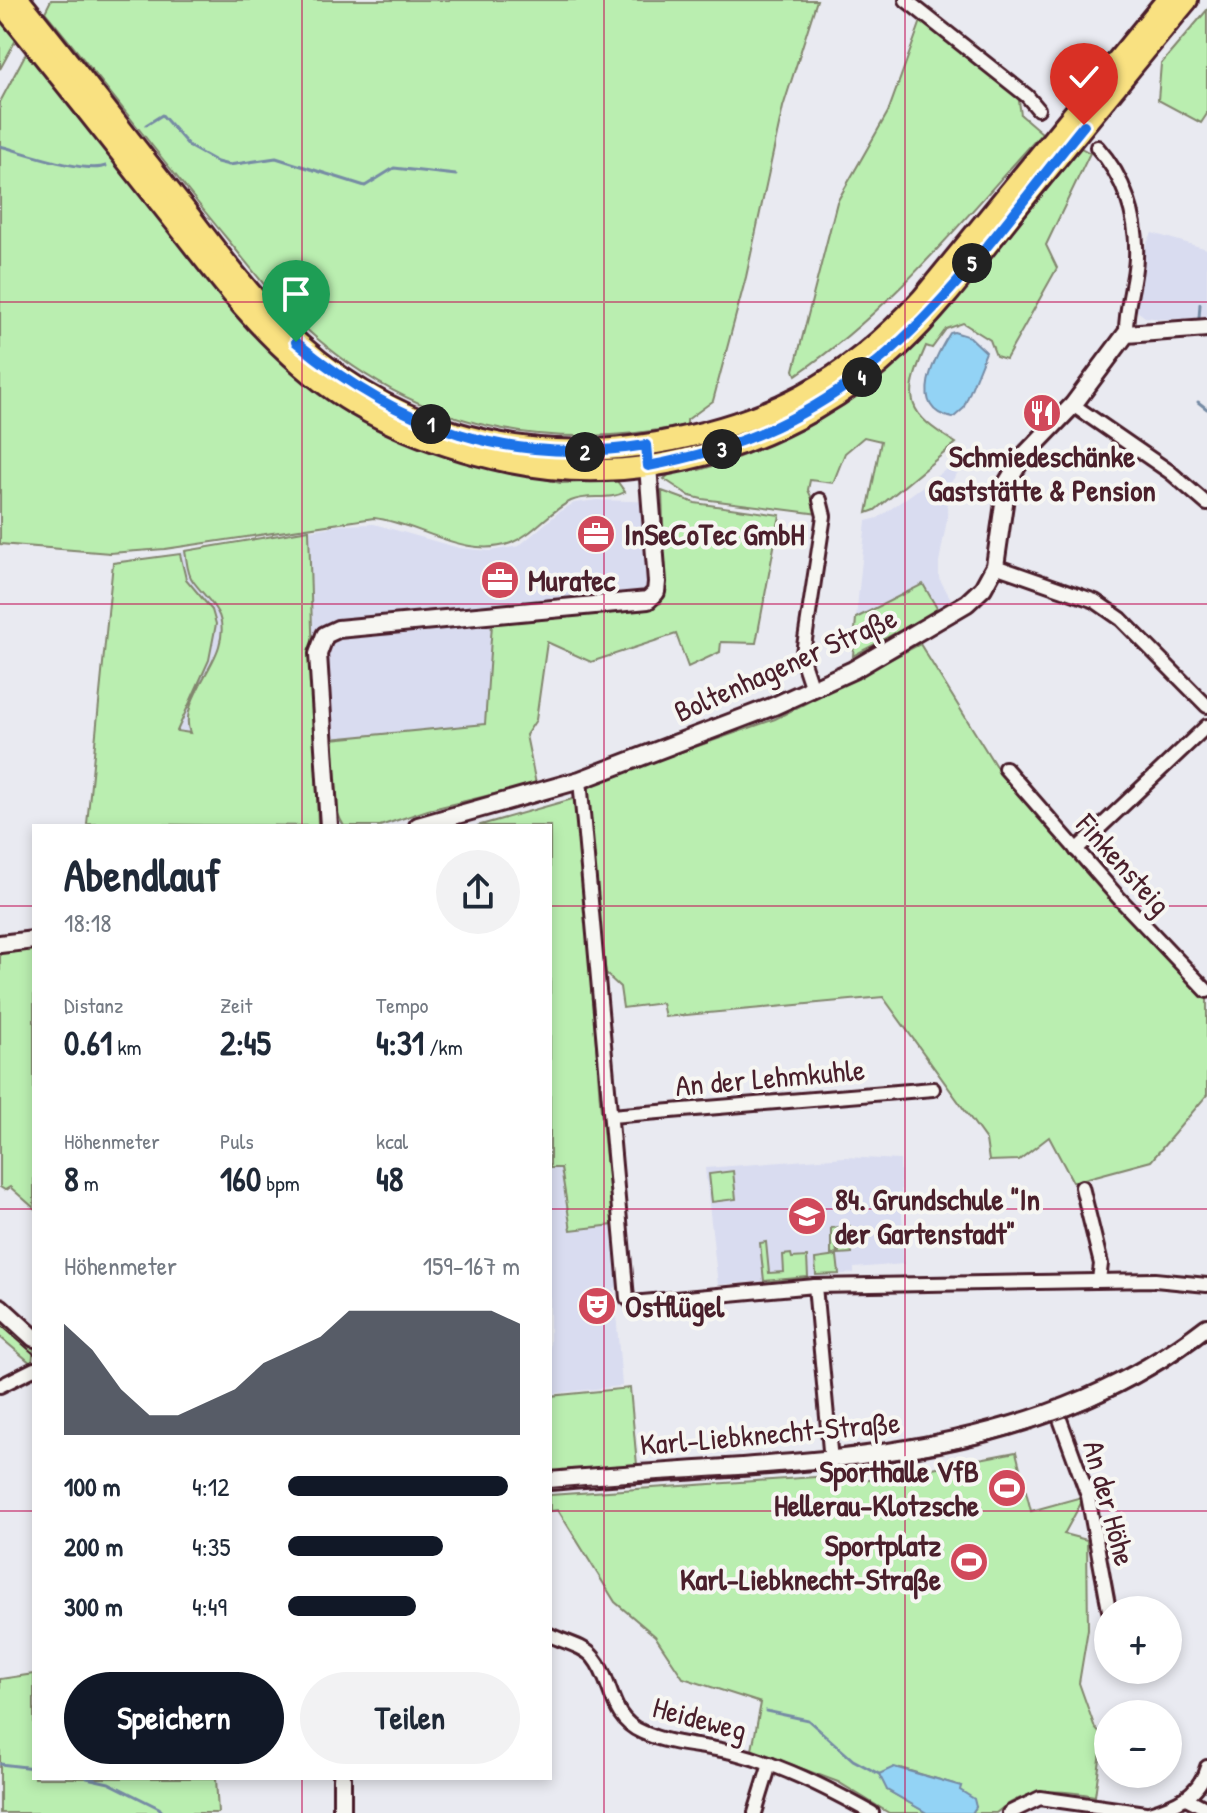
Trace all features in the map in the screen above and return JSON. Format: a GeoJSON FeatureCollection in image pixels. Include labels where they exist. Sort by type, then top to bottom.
{"type":"FeatureCollection","features":[{"type":"Feature","properties":{"kind":"main road"},"geometry":{"type":"LineString","coordinates":[[19,0],[264,310],[296,342],[337,374],[413,417],[502,446],[571,453],[646,445],[717,430],[770,413],[821,387],[878,345],[922,299],[1167,0]]}},
{"type":"Feature","properties":{"kind":"main road"},"geometry":{"type":"LineString","coordinates":[[0,2],[252,319],[317,378],[350,401],[407,431],[469,453],[569,471],[648,466],[715,452],[786,423],[839,393],[897,348],[947,293],[1187,0]]}},
{"type":"Feature","properties":{"kind":"main road"},"geometry":{"type":"LineString","coordinates":[[646,445],[648,466]]}},
{"type":"Feature","properties":{"kind":"street"},"geometry":{"type":"LineString","coordinates":[[906,0],[1027,96],[1038,109]]}},
{"type":"Feature","properties":{"kind":"street"},"geometry":{"type":"LineString","coordinates":[[1097,147],[1111,162],[1130,200],[1136,256],[1126,334],[1207,328]]}},
{"type":"Feature","properties":{"kind":"street","name":"Boltenhagener Straße"},"geometry":{"type":"LineString","coordinates":[[425,824],[580,780],[812,689],[921,633],[967,603],[983,588],[995,566],[1007,483],[1022,458],[1073,405],[1126,334]]}},
{"type":"Feature","properties":{"kind":"street"},"geometry":{"type":"LineString","coordinates":[[1073,405],[1170,472],[1207,504]]}},
{"type":"Feature","properties":{"kind":"street"},"geometry":{"type":"LineString","coordinates":[[329,824],[318,654],[325,635],[338,629],[648,600],[656,592],[657,582],[648,466]]}},
{"type":"Feature","properties":{"kind":"street"},"geometry":{"type":"LineString","coordinates":[[812,689],[802,659],[824,516],[820,500]]}},
{"type":"Feature","properties":{"kind":"street"},"geometry":{"type":"LineString","coordinates":[[995,566],[1095,601],[1121,619],[1207,706]]}},
{"type":"Feature","properties":{"kind":"street"},"geometry":{"type":"LineString","coordinates":[[1076,850],[1207,726]]}},
{"type":"Feature","properties":{"kind":"street","name":"Finkensteig"},"geometry":{"type":"LineString","coordinates":[[1005,768],[1076,850],[1207,991]]}},
{"type":"Feature","properties":{"kind":"street"},"geometry":{"type":"LineString","coordinates":[[580,780],[596,927],[627,1298],[632,1303],[815,1286],[1099,1280],[1207,1285]]}},
{"type":"Feature","properties":{"kind":"street"},"geometry":{"type":"LineString","coordinates":[[0,944],[32,940]]}},
{"type":"Feature","properties":{"kind":"street","name":"An der Lehmkuhle"},"geometry":{"type":"LineString","coordinates":[[611,1116],[933,1089]]}},
{"type":"Feature","properties":{"kind":"street"},"geometry":{"type":"LineString","coordinates":[[1082,1187],[1101,1264],[1099,1280]]}},
{"type":"Feature","properties":{"kind":"street"},"geometry":{"type":"LineString","coordinates":[[815,1286],[831,1461]]}},
{"type":"Feature","properties":{"kind":"street"},"geometry":{"type":"LineString","coordinates":[[0,1307],[32,1336]]}},
{"type":"Feature","properties":{"kind":"street","name":"Karl-Liebknecht-Straße"},"geometry":{"type":"LineString","coordinates":[[552,1481],[669,1470],[831,1461],[980,1435],[1057,1411],[1147,1370],[1207,1327]]}},
{"type":"Feature","properties":{"kind":"street"},"geometry":{"type":"LineString","coordinates":[[0,1386],[32,1370]]}},
{"type":"Feature","properties":{"kind":"street","name":"An der Höhe"},"geometry":{"type":"LineString","coordinates":[[1057,1411],[1088,1496],[1106,1596]]}},
{"type":"Feature","properties":{"kind":"street","name":"Heideweg"},"geometry":{"type":"LineString","coordinates":[[552,1636],[593,1657],[621,1718],[639,1731],[668,1742],[729,1751],[770,1764],[813,1781],[872,1813]]}},
{"type":"Feature","properties":{"kind":"street"},"geometry":{"type":"LineString","coordinates":[[755,1813],[770,1764]]}},
{"type":"Feature","properties":{"kind":"street"},"geometry":{"type":"LineString","coordinates":[[1009,1813],[1040,1798],[1147,1813],[1188,1799],[1204,1777],[1207,1767]]}},
{"type":"Feature","properties":{"kind":"street"},"geometry":{"type":"LineString","coordinates":[[342,1780],[342,1813]]}},
{"type":"Feature","properties":{"kind":"street"},"geometry":{"type":"LineString","coordinates":[[1188,1799],[1207,1809]]}},
{"type":"Feature","properties":{"kind":"shaded area"},"geometry":{"type":"Polygon","coordinates":[[[1152,233],[1207,249],[1207,319],[1160,319],[1145,317],[1137,311],[1133,303],[1138,261],[1152,233]]]}},
{"type":"Feature","properties":{"kind":"shaded area"},"geometry":{"type":"Polygon","coordinates":[[[958,461],[962,466],[948,487],[947,520],[939,562],[939,578],[951,599],[938,610],[922,584],[856,618],[866,521],[878,518],[958,461]]]}},
{"type":"Feature","properties":{"kind":"shaded area"},"geometry":{"type":"Polygon","coordinates":[[[597,500],[695,503],[780,515],[756,643],[721,642],[720,652],[688,667],[676,634],[591,662],[547,642],[536,720],[526,735],[536,784],[428,810],[391,824],[143,824],[173,554],[340,525],[374,524],[459,548],[490,551],[519,546],[574,503],[597,500]]]}},
{"type":"Feature","properties":{"kind":"shaded area","name":"84. Grundschule \"In der Gartenstadt\""},"geometry":{"type":"Polygon","coordinates":[[[845,1157],[900,1160],[904,1264],[854,1268],[854,1273],[718,1285],[705,1168],[845,1157]]]}},
{"type":"Feature","properties":{"kind":"shaded area"},"geometry":{"type":"Polygon","coordinates":[[[561,1167],[571,1229],[613,1225],[619,1287],[614,1288],[622,1386],[552,1394],[552,1168],[561,1167]]]}},
{"type":"Feature","properties":{"kind":"green space"},"geometry":{"type":"Polygon","coordinates":[[[51,0],[817,0],[783,107],[746,277],[713,401],[687,420],[687,425],[634,433],[582,436],[532,433],[483,425],[436,410],[390,389],[346,361],[304,327],[274,296],[45,12],[51,0]]]}},
{"type":"Feature","properties":{"kind":"green space"},"geometry":{"type":"Polygon","coordinates":[[[1207,10],[1207,114],[1201,123],[1158,100],[1161,64],[1207,10]]]}},
{"type":"Feature","properties":{"kind":"green space"},"geometry":{"type":"Polygon","coordinates":[[[0,16],[17,38],[0,69],[0,16]]]}},
{"type":"Feature","properties":{"kind":"green space"},"geometry":{"type":"Polygon","coordinates":[[[921,21],[1018,94],[1021,115],[1042,133],[926,262],[864,322],[796,375],[794,370],[837,202],[888,112],[921,21]]]}},
{"type":"Feature","properties":{"kind":"green space"},"geometry":{"type":"Polygon","coordinates":[[[31,52],[271,350],[510,470],[560,483],[617,481],[625,492],[571,501],[519,539],[494,547],[460,544],[374,518],[165,549],[110,553],[0,544],[0,102],[26,53],[31,52]]]}},
{"type":"Feature","properties":{"kind":"green space"},"geometry":{"type":"Polygon","coordinates":[[[1081,148],[1090,153],[1046,245],[1057,268],[1006,359],[996,356],[990,340],[963,323],[946,329],[932,348],[926,346],[914,380],[914,404],[927,423],[956,443],[875,510],[867,513],[881,441],[864,437],[845,453],[833,483],[810,480],[808,490],[819,514],[702,499],[690,496],[664,479],[673,471],[697,464],[699,470],[763,447],[819,418],[870,382],[958,296],[1081,148]]]}},
{"type":"Feature","properties":{"kind":"green space"},"geometry":{"type":"Polygon","coordinates":[[[662,491],[695,503],[780,515],[756,643],[721,642],[720,652],[688,667],[676,634],[591,662],[547,642],[536,720],[526,735],[536,784],[428,810],[386,824],[343,824],[334,795],[331,739],[485,724],[492,624],[645,610],[661,603],[665,584],[662,491]]]}},
{"type":"Feature","properties":{"kind":"green space"},"geometry":{"type":"Polygon","coordinates":[[[309,530],[318,824],[87,824],[113,563],[180,554],[186,579],[212,610],[216,624],[209,660],[177,731],[190,733],[188,723],[192,701],[219,646],[222,625],[216,610],[191,578],[185,551],[309,530]]]}},
{"type":"Feature","properties":{"kind":"green space"},"geometry":{"type":"Polygon","coordinates":[[[923,584],[938,610],[853,656],[856,618],[923,584]]]}},
{"type":"Feature","properties":{"kind":"green space"},"geometry":{"type":"Polygon","coordinates":[[[920,644],[1000,773],[1207,998],[1207,1095],[1151,1161],[1073,1182],[1049,1137],[1019,1160],[989,1161],[986,1140],[883,997],[665,1017],[662,1003],[623,1008],[620,987],[606,974],[584,786],[775,719],[920,644]]]}},
{"type":"Feature","properties":{"kind":"green space"},"geometry":{"type":"Polygon","coordinates":[[[576,798],[579,803],[600,1101],[613,1225],[571,1230],[561,1168],[552,1168],[552,824],[484,824],[576,798]]]}},
{"type":"Feature","properties":{"kind":"green space"},"geometry":{"type":"Polygon","coordinates":[[[32,945],[32,1206],[10,1187],[5,1190],[0,1187],[0,950],[32,945]]]}},
{"type":"Feature","properties":{"kind":"green space"},"geometry":{"type":"Polygon","coordinates":[[[733,1171],[736,1199],[712,1202],[709,1174],[733,1171]]]}},
{"type":"Feature","properties":{"kind":"green space"},"geometry":{"type":"Polygon","coordinates":[[[850,1226],[852,1253],[839,1254],[837,1233],[842,1231],[835,1232],[837,1254],[831,1255],[831,1228],[850,1226]]]}},
{"type":"Feature","properties":{"kind":"green space"},"geometry":{"type":"Polygon","coordinates":[[[766,1242],[769,1273],[784,1272],[783,1255],[791,1254],[792,1258],[807,1257],[808,1277],[764,1281],[760,1243],[766,1242]]]}},
{"type":"Feature","properties":{"kind":"green space"},"geometry":{"type":"Polygon","coordinates":[[[837,1256],[839,1274],[816,1275],[815,1259],[837,1256]]]}},
{"type":"Feature","properties":{"kind":"green space"},"geometry":{"type":"Polygon","coordinates":[[[0,1315],[32,1344],[32,1364],[0,1337],[0,1315]]]}},
{"type":"Feature","properties":{"kind":"green space"},"geometry":{"type":"Polygon","coordinates":[[[630,1388],[637,1465],[552,1473],[552,1396],[630,1388]]]}},
{"type":"Feature","properties":{"kind":"green space"},"geometry":{"type":"Polygon","coordinates":[[[1016,1452],[1031,1511],[1085,1496],[1064,1534],[1087,1540],[1088,1629],[1079,1683],[1094,1725],[1095,1796],[1043,1792],[1019,1798],[996,1813],[972,1813],[976,1807],[959,1790],[961,1786],[900,1768],[887,1790],[927,1813],[889,1813],[838,1782],[752,1750],[761,1703],[683,1678],[655,1636],[615,1602],[558,1510],[552,1511],[552,1495],[830,1476],[831,1482],[859,1482],[1016,1452]]]}},
{"type":"Feature","properties":{"kind":"green space"},"geometry":{"type":"Polygon","coordinates":[[[32,1674],[32,1780],[216,1780],[218,1813],[0,1813],[0,1679],[32,1674]]]}},
{"type":"Feature","properties":{"kind":"water"},"geometry":{"type":"Polygon","coordinates":[[[950,333],[970,337],[986,352],[963,409],[953,418],[939,413],[931,405],[927,394],[932,368],[950,333]]]}},
{"type":"Feature","properties":{"kind":"water"},"geometry":{"type":"Polygon","coordinates":[[[894,1767],[961,1786],[960,1790],[974,1799],[976,1807],[972,1813],[927,1813],[887,1790],[879,1774],[894,1767]]]}},
{"type":"Feature","properties":{"kind":"waterway"},"geometry":{"type":"LineString","coordinates":[[146,125],[162,115],[190,147],[229,165],[276,158],[365,186],[394,168],[456,175]]}},
{"type":"Feature","properties":{"kind":"waterway"},"geometry":{"type":"LineString","coordinates":[[0,146],[69,165],[106,166]]}},
{"type":"Feature","properties":{"kind":"waterway"},"geometry":{"type":"LineString","coordinates":[[1199,318],[1200,304]]}},
{"type":"Feature","properties":{"kind":"waterway"},"geometry":{"type":"LineString","coordinates":[[1198,402],[1207,409]]}},
{"type":"Feature","properties":{"kind":"waterway"},"geometry":{"type":"LineString","coordinates":[[766,1711],[808,1720],[853,1760],[879,1774]]}},
{"type":"Feature","properties":{"kind":"waterway"},"geometry":{"type":"LineString","coordinates":[[0,1764],[32,1768]]}},
{"type":"Feature","properties":{"kind":"waterway"},"geometry":{"type":"LineString","coordinates":[[96,1780],[109,1783],[159,1808],[163,1813]]}},
{"type":"Feature","properties":{"kind":"tram line"},"geometry":{"type":"LineString","coordinates":[[0,1324],[32,1352]]}},
{"type":"Feature","properties":{"kind":"tram line"},"geometry":{"type":"LineString","coordinates":[[552,1488],[807,1470],[893,1460],[977,1444],[1058,1420],[1135,1385],[1207,1337]]}},
{"type":"Feature","properties":{"kind":"place","name":"Schmiedeschänke Gaststätte & Pension"},"geometry":{"type":"Point","coordinates":[1042,413]}},
{"type":"Feature","properties":{"kind":"place","name":"InSeCoTec GmbH"},"geometry":{"type":"Point","coordinates":[596,534]}},
{"type":"Feature","properties":{"kind":"place","name":"Muratec"},"geometry":{"type":"Point","coordinates":[500,580]}},
{"type":"Feature","properties":{"kind":"place","name":"84. Grundschule \"In der Gartenstadt\""},"geometry":{"type":"Point","coordinates":[807,1216]}},
{"type":"Feature","properties":{"kind":"place","name":"Ostflügel"},"geometry":{"type":"Point","coordinates":[597,1306]}},
{"type":"Feature","properties":{"kind":"place","name":"Sporthalle VfB Hellerau-Klotzsche"},"geometry":{"type":"Point","coordinates":[1007,1488]}},
{"type":"Feature","properties":{"kind":"place","name":"Sportplatz Karl-Liebknecht-Straße"},"geometry":{"type":"Point","coordinates":[969,1562]}},
{"type":"Feature","properties":{"kind":"route"},"geometry":{"type":"LineString","coordinates":[[296,342],[337,374],[382,402],[442,429],[471,438],[502,446],[559,453],[646,445],[648,466],[715,452],[751,439],[813,409],[869,372],[897,348],[947,293],[1084,125]]}}]}
